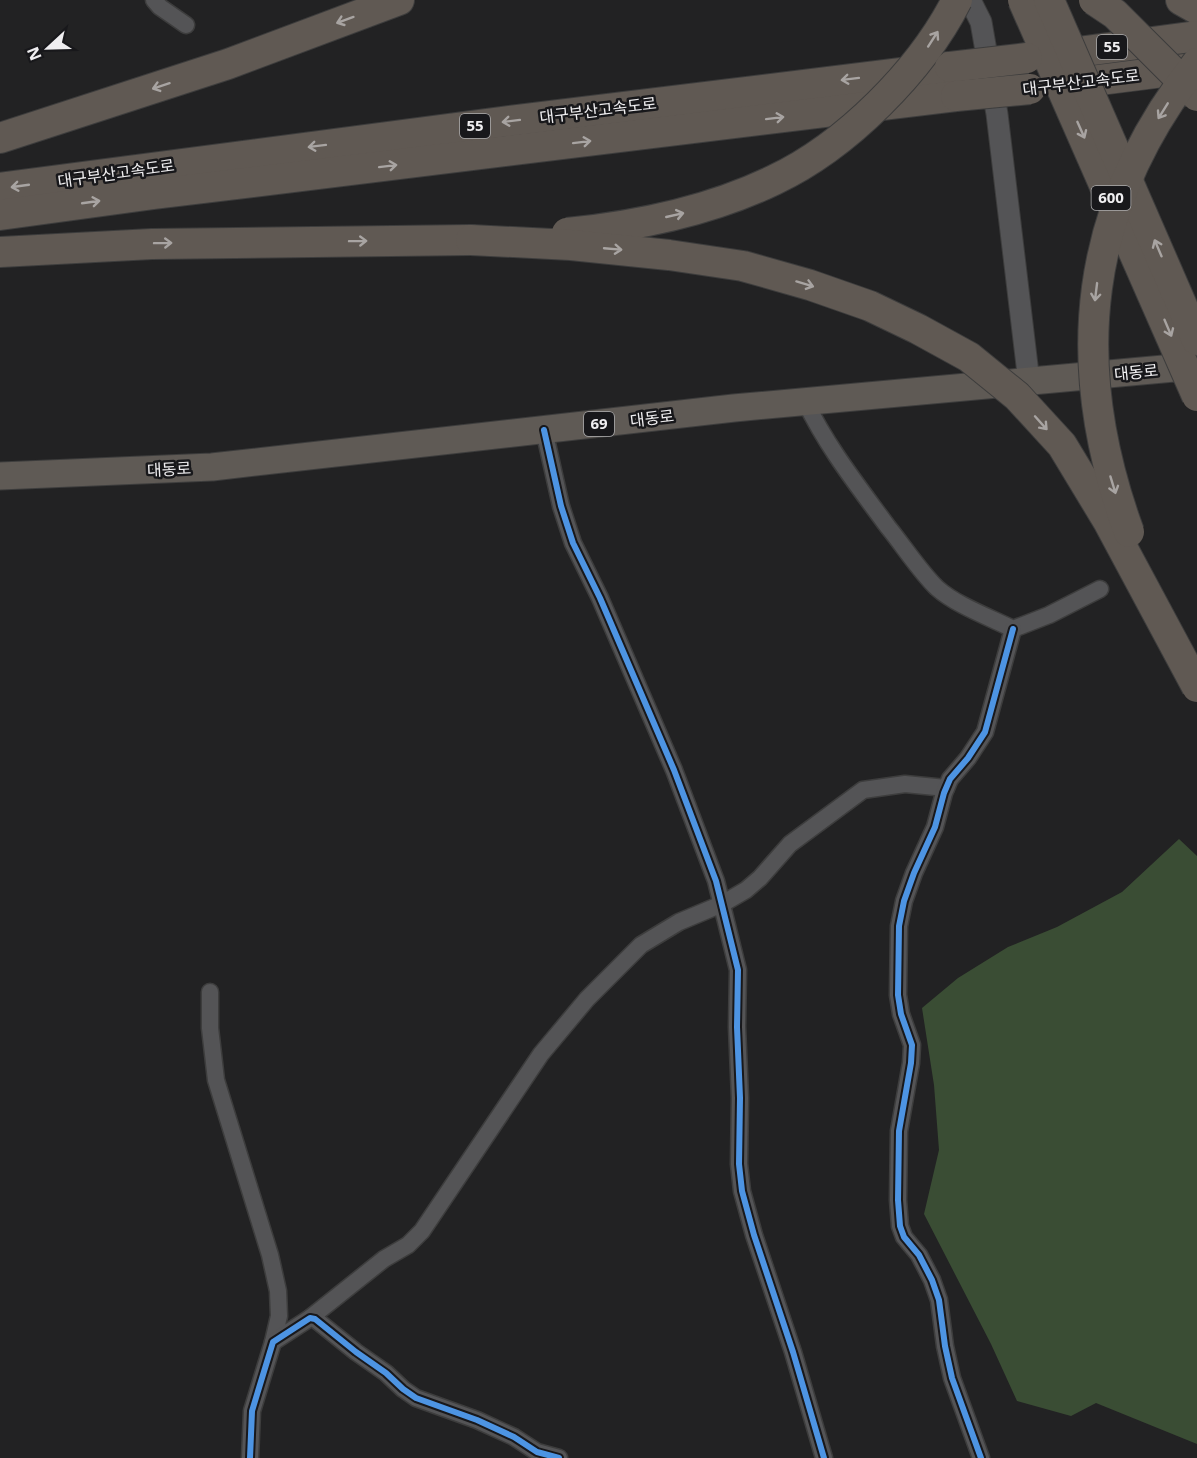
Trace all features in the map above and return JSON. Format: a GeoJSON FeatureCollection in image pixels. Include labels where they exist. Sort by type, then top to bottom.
{"type":"FeatureCollection","features":[{"type":"Feature","properties":{"kind":"highway"},"geometry":{"type":"LineString","coordinates":[[0,138],[228,64],[399,0]]}},
{"type":"Feature","properties":{"kind":"highway"},"geometry":{"type":"LineString","coordinates":[[471,240],[629,225],[684,213],[742,194],[776,179],[813,157],[890,95],[924,53],[957,0]]}},
{"type":"Feature","properties":{"kind":"highway","name":"600"},"geometry":{"type":"LineString","coordinates":[[1023,0],[1197,396]]}},
{"type":"Feature","properties":{"kind":"highway","name":"600"},"geometry":{"type":"LineString","coordinates":[[1049,0],[1197,340]]}},
{"type":"Feature","properties":{"kind":"highway"},"geometry":{"type":"LineString","coordinates":[[1094,0],[1115,14],[1197,96]]}},
{"type":"Feature","properties":{"kind":"highway"},"geometry":{"type":"LineString","coordinates":[[1181,0],[1197,9]]}},
{"type":"Feature","properties":{"kind":"highway","name":"대구부산고속도로"},"geometry":{"type":"LineString","coordinates":[[0,188],[501,122],[1197,36]]}},
{"type":"Feature","properties":{"kind":"highway"},"geometry":{"type":"LineString","coordinates":[[1197,63],[1162,111],[1133,166],[1107,234],[1096,287],[1092,332],[1095,393],[1106,463],[1142,568],[1197,679]]}},
{"type":"Feature","properties":{"kind":"highway","name":"대구부산고속도로"},"geometry":{"type":"LineString","coordinates":[[0,215],[154,194],[1197,68]]}},
{"type":"Feature","properties":{"kind":"highway"},"geometry":{"type":"LineString","coordinates":[[0,252],[152,243],[471,240],[571,245],[743,266],[810,285],[870,306],[969,357],[1017,396],[1062,445],[1108,520],[1197,687]]}},
{"type":"Feature","properties":{"kind":"main road","name":"대동로"},"geometry":{"type":"LineString","coordinates":[[0,476],[212,467],[805,401],[1197,366]]}},
{"type":"Feature","properties":{"kind":"street"},"geometry":{"type":"LineString","coordinates":[[154,0],[160,7],[186,25]]}},
{"type":"Feature","properties":{"kind":"street"},"geometry":{"type":"LineString","coordinates":[[970,0],[981,22],[997,114],[1029,382]]}},
{"type":"Feature","properties":{"kind":"street"},"geometry":{"type":"LineString","coordinates":[[805,401],[819,430],[834,453],[937,588],[966,606],[1013,629],[1048,615],[1100,589]]}},
{"type":"Feature","properties":{"kind":"street"},"geometry":{"type":"LineString","coordinates":[[544,430],[561,506],[573,543],[600,598],[674,770],[716,881],[738,970],[739,1164],[742,1191],[754,1235],[790,1343],[819,1456]]}},
{"type":"Feature","properties":{"kind":"street"},"geometry":{"type":"LineString","coordinates":[[981,1458],[952,1378],[939,1300],[932,1280],[919,1256],[904,1237],[900,1226],[899,1131],[912,1045],[901,1014],[898,995],[899,926],[904,901],[935,827],[946,788],[950,779],[968,758],[985,732],[1013,629]]}},
{"type":"Feature","properties":{"kind":"street"},"geometry":{"type":"LineString","coordinates":[[273,1342],[310,1318],[422,1232],[541,1054],[587,999],[641,945],[679,922],[722,904],[746,890],[760,878],[789,843],[863,790],[905,784],[946,788]]}},
{"type":"Feature","properties":{"kind":"street"},"geometry":{"type":"LineString","coordinates":[[210,992],[210,1028],[216,1080],[270,1255],[278,1291],[279,1316],[252,1411],[250,1458]]}},
{"type":"Feature","properties":{"kind":"street"},"geometry":{"type":"LineString","coordinates":[[310,1318],[315,1319],[356,1352],[386,1372],[416,1398],[477,1420],[514,1437],[537,1452],[559,1458]]}},
{"type":"Feature","properties":{"kind":"green space"},"geometry":{"type":"Polygon","coordinates":[[[1179,839],[1197,856],[1197,1444],[1096,1403],[1071,1416],[1017,1401],[991,1344],[924,1214],[939,1150],[934,1085],[922,1008],[958,978],[1008,947],[1057,927],[1122,892],[1179,839]]]}},
{"type":"Feature","properties":{"kind":"cycle path"},"geometry":{"type":"LineString","coordinates":[[544,430],[561,506],[573,543],[600,598],[674,770],[716,881],[738,970],[739,1164],[742,1191],[824,1458]]}},
{"type":"Feature","properties":{"kind":"cycle path"},"geometry":{"type":"LineString","coordinates":[[981,1458],[952,1378],[939,1300],[919,1255],[904,1237],[900,1226],[899,1131],[912,1045],[901,1014],[898,995],[899,926],[904,901],[935,827],[950,779],[968,758],[985,732],[1013,629]]}},
{"type":"Feature","properties":{"kind":"cycle path"},"geometry":{"type":"LineString","coordinates":[[250,1458],[252,1411],[273,1342],[310,1318],[315,1319],[416,1398],[477,1420],[514,1437],[537,1452],[559,1458]]}}]}
